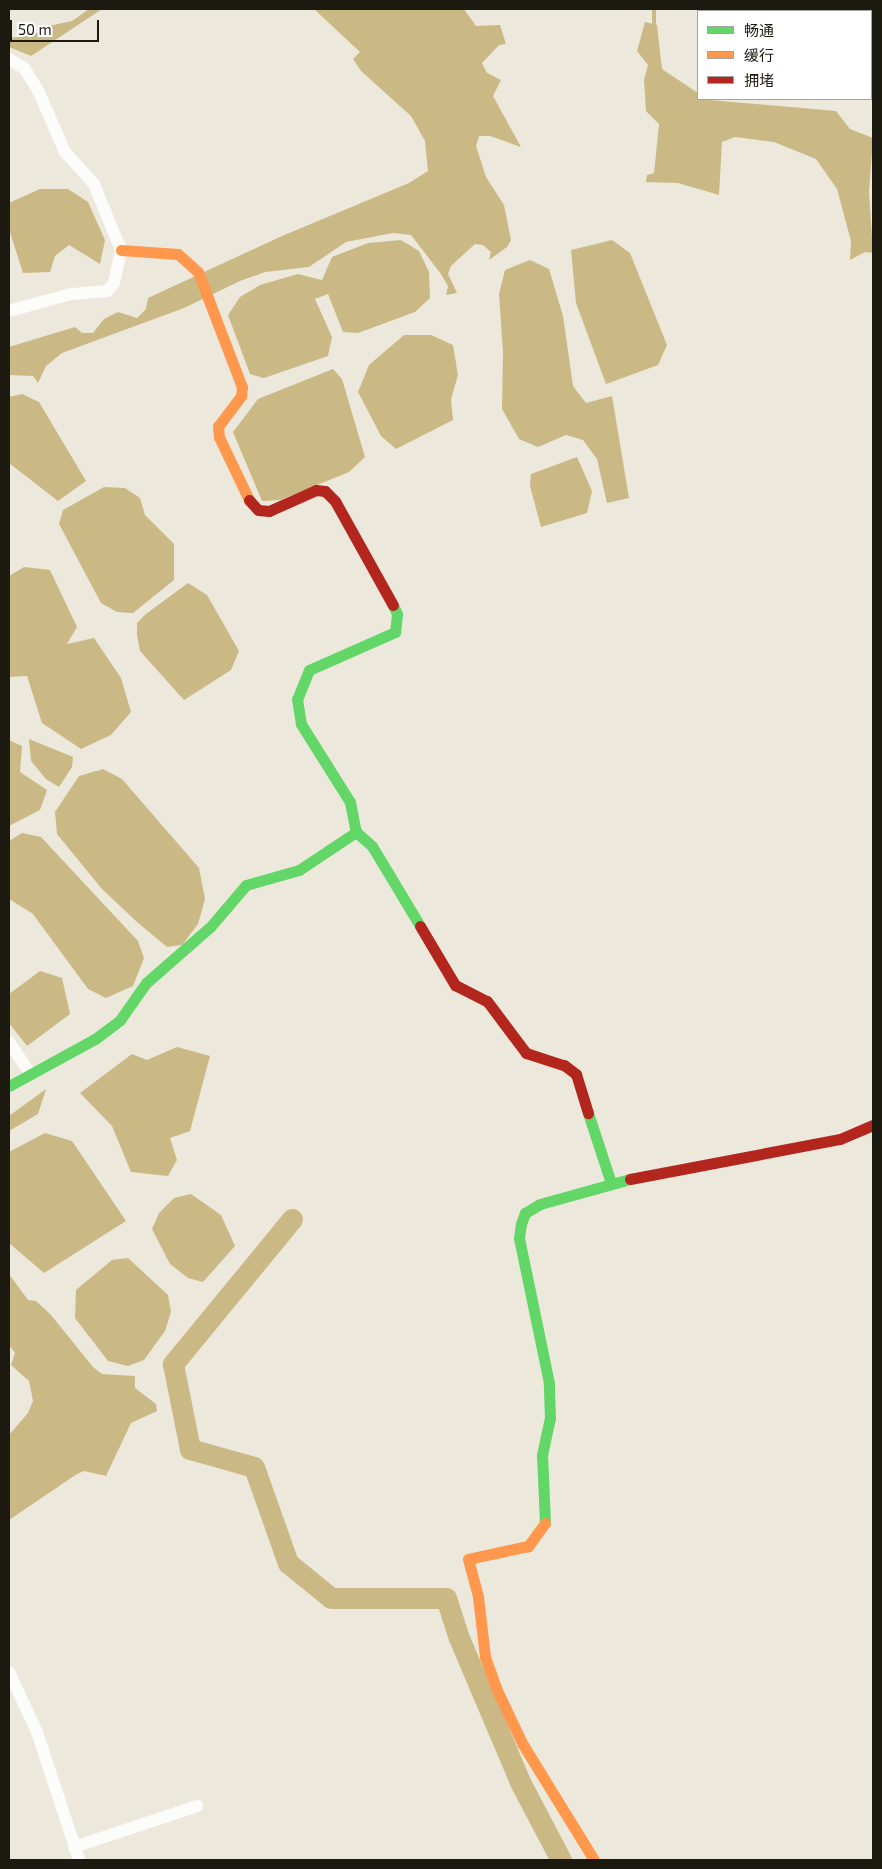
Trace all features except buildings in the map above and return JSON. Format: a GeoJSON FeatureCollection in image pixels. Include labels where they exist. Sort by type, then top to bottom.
{"type":"FeatureCollection","features":[{"type":"Feature","properties":{"kind":"street"},"geometry":{"type":"LineString","coordinates":[[9,59],[24,68],[38,90],[65,152],[94,184],[122,250],[114,283],[107,291],[72,294],[9,311]]}},
{"type":"Feature","properties":{"kind":"street"},"geometry":{"type":"LineString","coordinates":[[122,250],[178,254],[198,272],[242,386],[241,396],[218,426],[220,437],[249,501],[258,510],[269,510],[316,490],[325,491],[341,510],[397,614],[394,632],[386,638],[322,661],[309,670],[297,699],[301,724],[350,802],[356,832],[372,846],[456,985],[487,1001],[526,1053],[564,1065],[576,1074],[593,1117],[611,1183]]}},
{"type":"Feature","properties":{"kind":"street"},"geometry":{"type":"LineString","coordinates":[[9,1086],[29,1072],[95,1039],[120,1020],[146,983],[211,926],[246,885],[299,870],[356,832]]}},
{"type":"Feature","properties":{"kind":"street"},"geometry":{"type":"LineString","coordinates":[[9,1042],[29,1072]]}},
{"type":"Feature","properties":{"kind":"street"},"geometry":{"type":"LineString","coordinates":[[594,1860],[522,1744],[496,1688],[485,1657],[478,1597],[468,1559],[528,1546],[544,1528],[547,1512],[542,1455],[550,1418],[549,1383],[518,1238],[525,1212],[540,1204],[611,1183],[840,1139],[873,1125]]}},
{"type":"Feature","properties":{"kind":"street"},"geometry":{"type":"LineString","coordinates":[[9,1672],[37,1732],[79,1860]]}},
{"type":"Feature","properties":{"kind":"street"},"geometry":{"type":"LineString","coordinates":[[74,1846],[197,1806]]}},
{"type":"Feature","properties":{"kind":"shaded area"},"geometry":{"type":"Polygon","coordinates":[[[89,9],[102,9],[31,56],[9,47],[9,38],[33,35],[49,26],[72,21],[89,9]]]}},
{"type":"Feature","properties":{"kind":"shaded area"},"geometry":{"type":"Polygon","coordinates":[[[314,9],[464,9],[476,26],[500,25],[506,44],[499,45],[482,63],[487,73],[501,80],[493,96],[521,147],[490,136],[479,136],[476,146],[486,177],[504,205],[511,240],[507,247],[489,260],[491,252],[483,245],[475,244],[451,266],[448,274],[457,293],[446,295],[448,286],[441,274],[411,235],[393,233],[346,242],[309,267],[265,272],[240,281],[184,308],[62,353],[46,366],[38,383],[33,376],[9,375],[9,347],[75,327],[82,333],[93,333],[104,319],[118,312],[137,318],[146,309],[148,298],[282,236],[409,183],[428,171],[425,141],[411,116],[361,71],[353,59],[360,52],[314,9]]]}},
{"type":"Feature","properties":{"kind":"shaded area"},"geometry":{"type":"Polygon","coordinates":[[[645,22],[657,25],[662,69],[697,92],[697,100],[836,111],[850,129],[873,138],[869,192],[873,253],[865,252],[850,260],[851,241],[837,189],[816,159],[774,142],[735,137],[722,142],[719,195],[678,183],[646,182],[647,175],[654,173],[659,124],[646,111],[644,80],[648,65],[637,51],[645,22]]]}},
{"type":"Feature","properties":{"kind":"shaded area"},"geometry":{"type":"Polygon","coordinates":[[[40,189],[68,189],[88,202],[105,240],[100,264],[69,245],[55,256],[50,272],[23,273],[9,229],[9,203],[40,189]]]}},
{"type":"Feature","properties":{"kind":"shaded area"},"geometry":{"type":"Polygon","coordinates":[[[401,240],[419,251],[429,272],[430,298],[415,312],[358,333],[343,332],[328,294],[315,299],[332,337],[328,356],[264,378],[250,374],[228,315],[240,297],[260,285],[298,274],[322,280],[332,257],[368,243],[401,240]]]}},
{"type":"Feature","properties":{"kind":"shaded area"},"geometry":{"type":"Polygon","coordinates":[[[612,240],[630,253],[667,345],[658,365],[606,384],[576,303],[571,250],[612,240]]]}},
{"type":"Feature","properties":{"kind":"shaded area"},"geometry":{"type":"Polygon","coordinates":[[[530,260],[549,269],[563,316],[573,386],[586,403],[612,396],[629,498],[607,503],[597,459],[583,440],[566,435],[538,447],[519,439],[502,409],[503,353],[499,294],[505,270],[530,260]]]}},
{"type":"Feature","properties":{"kind":"shaded area"},"geometry":{"type":"Polygon","coordinates":[[[404,335],[431,335],[453,345],[458,375],[451,399],[453,420],[396,449],[381,436],[358,392],[369,365],[404,335]]]}},
{"type":"Feature","properties":{"kind":"shaded area"},"geometry":{"type":"Polygon","coordinates":[[[333,369],[342,379],[365,457],[349,472],[280,500],[262,501],[233,432],[258,399],[333,369]]]}},
{"type":"Feature","properties":{"kind":"shaded area"},"geometry":{"type":"Polygon","coordinates":[[[22,394],[39,402],[86,481],[58,501],[9,463],[9,397],[22,394]]]}},
{"type":"Feature","properties":{"kind":"shaded area"},"geometry":{"type":"Polygon","coordinates":[[[577,457],[592,491],[587,513],[541,527],[530,486],[531,474],[577,457]]]}},
{"type":"Feature","properties":{"kind":"shaded area"},"geometry":{"type":"Polygon","coordinates":[[[104,487],[125,488],[140,498],[145,515],[174,544],[174,580],[133,613],[117,612],[101,603],[59,524],[63,510],[104,487]]]}},
{"type":"Feature","properties":{"kind":"shaded area"},"geometry":{"type":"Polygon","coordinates":[[[24,567],[50,570],[77,627],[67,644],[94,638],[121,678],[131,712],[111,735],[81,749],[42,723],[27,676],[9,677],[9,576],[24,567]]]}},
{"type":"Feature","properties":{"kind":"shaded area"},"geometry":{"type":"Polygon","coordinates":[[[188,583],[207,595],[239,651],[231,670],[184,700],[140,651],[137,623],[146,614],[188,583]]]}},
{"type":"Feature","properties":{"kind":"shaded area"},"geometry":{"type":"Polygon","coordinates":[[[29,739],[73,757],[72,767],[59,787],[46,779],[31,761],[29,739]]]}},
{"type":"Feature","properties":{"kind":"shaded area"},"geometry":{"type":"Polygon","coordinates":[[[9,740],[22,746],[20,772],[47,790],[40,810],[9,826],[9,740]]]}},
{"type":"Feature","properties":{"kind":"shaded area"},"geometry":{"type":"Polygon","coordinates":[[[103,769],[122,779],[199,868],[205,899],[198,924],[182,945],[167,947],[137,922],[102,889],[57,834],[55,812],[79,776],[103,769]]]}},
{"type":"Feature","properties":{"kind":"shaded area"},"geometry":{"type":"Polygon","coordinates":[[[22,833],[41,837],[138,941],[144,958],[133,986],[106,998],[88,989],[33,914],[9,899],[9,841],[22,833]]]}},
{"type":"Feature","properties":{"kind":"shaded area"},"geometry":{"type":"Polygon","coordinates":[[[40,971],[62,978],[70,1014],[27,1046],[9,1023],[9,994],[40,971]]]}},
{"type":"Feature","properties":{"kind":"shaded area"},"geometry":{"type":"Polygon","coordinates":[[[177,1047],[210,1056],[190,1131],[170,1138],[177,1160],[168,1176],[131,1172],[112,1126],[80,1093],[132,1054],[147,1060],[177,1047]]]}},
{"type":"Feature","properties":{"kind":"shaded area"},"geometry":{"type":"Polygon","coordinates":[[[46,1089],[38,1114],[9,1131],[9,1116],[46,1089]]]}},
{"type":"Feature","properties":{"kind":"shaded area"},"geometry":{"type":"Polygon","coordinates":[[[45,1133],[72,1141],[126,1221],[44,1273],[9,1243],[9,1152],[45,1133]]]}},
{"type":"Feature","properties":{"kind":"shaded area"},"geometry":{"type":"Polygon","coordinates":[[[191,1194],[221,1215],[235,1246],[203,1282],[188,1278],[170,1264],[152,1229],[159,1213],[174,1198],[191,1194]]]}},
{"type":"Feature","properties":{"kind":"shaded area"},"geometry":{"type":"Polygon","coordinates":[[[128,1258],[168,1295],[171,1312],[165,1331],[144,1360],[128,1366],[108,1361],[75,1318],[76,1290],[112,1260],[128,1258]]]}},
{"type":"Feature","properties":{"kind":"shaded area"},"geometry":{"type":"Polygon","coordinates":[[[9,1274],[28,1300],[36,1301],[51,1315],[93,1367],[102,1374],[135,1376],[135,1388],[156,1404],[157,1411],[131,1423],[106,1476],[84,1471],[77,1474],[9,1520],[9,1435],[28,1413],[33,1401],[29,1381],[11,1365],[15,1353],[9,1345],[9,1274]]]}},
{"type":"Feature","properties":{"kind":"waterway"},"geometry":{"type":"LineString","coordinates":[[654,9],[654,29]]}},
{"type":"Feature","properties":{"kind":"waterway"},"geometry":{"type":"LineString","coordinates":[[292,1219],[173,1364],[190,1449],[254,1467],[288,1563],[331,1598],[446,1598],[459,1638],[520,1782],[561,1860]]}},
{"type":"Feature","properties":{"kind":"traffic: fast"},"geometry":{"type":"LineString","coordinates":[[393,605],[397,614],[395,632],[309,670],[297,699],[301,724],[350,802],[356,832],[372,846],[420,926]]}},
{"type":"Feature","properties":{"kind":"traffic: fast"},"geometry":{"type":"LineString","coordinates":[[9,1086],[95,1039],[120,1020],[146,983],[211,926],[246,885],[299,870],[356,832]]}},
{"type":"Feature","properties":{"kind":"traffic: fast"},"geometry":{"type":"LineString","coordinates":[[588,1113],[611,1183]]}},
{"type":"Feature","properties":{"kind":"traffic: fast"},"geometry":{"type":"LineString","coordinates":[[545,1523],[542,1455],[550,1418],[549,1383],[519,1238],[521,1224],[525,1213],[540,1204],[630,1179]]}},
{"type":"Feature","properties":{"kind":"traffic: slow"},"geometry":{"type":"LineString","coordinates":[[121,250],[178,254],[198,272],[242,387],[241,396],[218,426],[219,437],[249,500]]}},
{"type":"Feature","properties":{"kind":"traffic: slow"},"geometry":{"type":"LineString","coordinates":[[545,1523],[528,1546],[468,1559],[478,1597],[485,1657],[496,1688],[522,1743],[594,1860]]}},
{"type":"Feature","properties":{"kind":"traffic: jam"},"geometry":{"type":"LineString","coordinates":[[249,500],[258,510],[269,511],[316,490],[325,491],[335,501],[393,605]]}},
{"type":"Feature","properties":{"kind":"traffic: jam"},"geometry":{"type":"LineString","coordinates":[[420,926],[455,985],[487,1001],[526,1053],[564,1065],[576,1074],[588,1113]]}},
{"type":"Feature","properties":{"kind":"traffic: jam"},"geometry":{"type":"LineString","coordinates":[[630,1179],[840,1139],[873,1125]]}}]}
